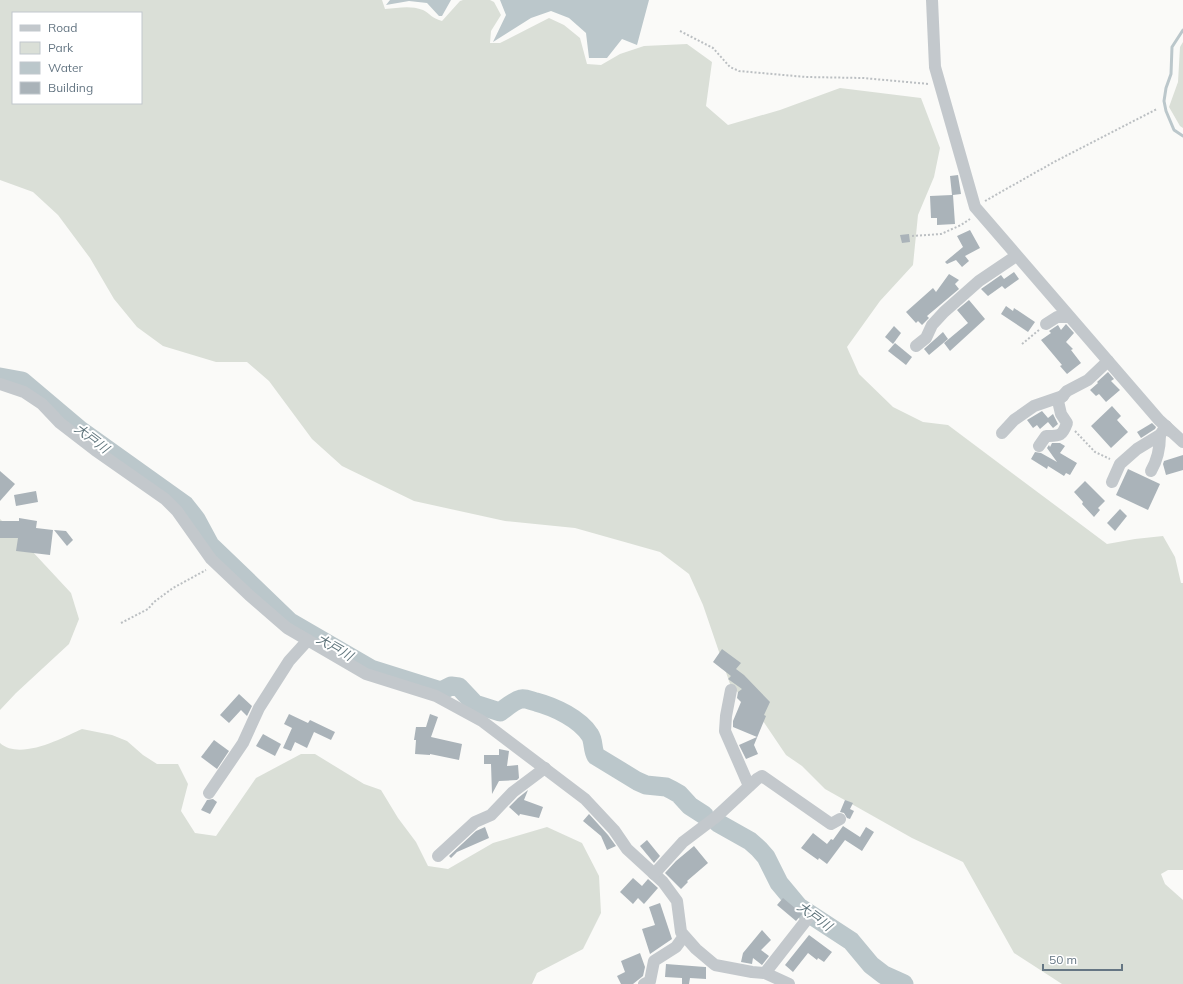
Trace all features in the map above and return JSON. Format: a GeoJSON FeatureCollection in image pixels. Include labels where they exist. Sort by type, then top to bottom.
{"type":"FeatureCollection","features":[{"type":"Feature","properties":{"kind":"street"},"geometry":{"type":"LineString","coordinates":[[932,0],[935,66],[977,210],[1108,361],[1163,431],[1183,447]]}},
{"type":"Feature","properties":{"kind":"street"},"geometry":{"type":"LineString","coordinates":[[916,346],[926,338],[932,325],[944,312],[979,281],[1016,256]]}},
{"type":"Feature","properties":{"kind":"street"},"geometry":{"type":"LineString","coordinates":[[1046,324],[1057,317],[1069,317]]}},
{"type":"Feature","properties":{"kind":"street"},"geometry":{"type":"LineString","coordinates":[[1039,446],[1046,436],[1058,436],[1064,433],[1067,423],[1061,414],[1058,401],[1062,396],[1067,391],[1088,380],[1108,361]]}},
{"type":"Feature","properties":{"kind":"street"},"geometry":{"type":"LineString","coordinates":[[0,384],[24,392],[42,404],[60,423],[95,450],[165,499],[177,511],[211,559],[287,628],[366,674],[436,696],[482,721],[585,799],[614,830],[627,849],[663,882],[677,901],[681,932],[696,949],[715,965],[765,973],[788,984]]}},
{"type":"Feature","properties":{"kind":"street"},"geometry":{"type":"LineString","coordinates":[[1002,433],[1014,420],[1034,406],[1062,396]]}},
{"type":"Feature","properties":{"kind":"street"},"geometry":{"type":"LineString","coordinates":[[1163,431],[1183,442]]}},
{"type":"Feature","properties":{"kind":"street"},"geometry":{"type":"LineString","coordinates":[[1112,482],[1120,464],[1137,449],[1163,431]]}},
{"type":"Feature","properties":{"kind":"street"},"geometry":{"type":"LineString","coordinates":[[1151,471],[1160,450],[1163,431]]}},
{"type":"Feature","properties":{"kind":"street"},"geometry":{"type":"LineString","coordinates":[[209,793],[243,743],[259,708],[289,661],[308,640]]}},
{"type":"Feature","properties":{"kind":"street"},"geometry":{"type":"LineString","coordinates":[[731,690],[725,731],[749,786]]}},
{"type":"Feature","properties":{"kind":"street"},"geometry":{"type":"LineString","coordinates":[[438,856],[475,822],[491,815],[514,792],[545,768]]}},
{"type":"Feature","properties":{"kind":"street"},"geometry":{"type":"LineString","coordinates":[[654,874],[683,842],[716,817],[756,779],[762,776],[831,824],[840,819]]}},
{"type":"Feature","properties":{"kind":"street"},"geometry":{"type":"LineString","coordinates":[[765,973],[808,918]]}},
{"type":"Feature","properties":{"kind":"street"},"geometry":{"type":"LineString","coordinates":[[644,984],[650,981],[654,961],[676,947],[684,936]]}},
{"type":"Feature","properties":{"kind":"path"},"geometry":{"type":"LineString","coordinates":[[680,31],[713,48],[730,67],[739,71],[806,77],[863,78],[940,85]]}},
{"type":"Feature","properties":{"kind":"path"},"geometry":{"type":"LineString","coordinates":[[912,236],[941,234],[961,225],[977,210],[1054,162],[1157,109]]}},
{"type":"Feature","properties":{"kind":"path"},"geometry":{"type":"LineString","coordinates":[[1022,344],[1046,324]]}},
{"type":"Feature","properties":{"kind":"path"},"geometry":{"type":"LineString","coordinates":[[1067,423],[1095,452],[1120,464]]}},
{"type":"Feature","properties":{"kind":"path"},"geometry":{"type":"LineString","coordinates":[[121,622],[148,608],[173,588],[204,570],[220,567]]}},
{"type":"Feature","properties":{"kind":"green space"},"geometry":{"type":"Polygon","coordinates":[[[0,0],[382,0],[385,9],[404,7],[418,8],[442,21],[460,1],[490,0],[494,2],[501,15],[491,31],[490,43],[500,43],[549,18],[564,25],[580,38],[587,64],[601,65],[620,54],[644,46],[687,44],[712,62],[706,106],[728,125],[780,110],[840,88],[921,98],[940,148],[934,177],[918,215],[913,265],[880,301],[847,347],[859,374],[893,407],[923,422],[948,425],[1107,544],[1163,536],[1175,557],[1181,583],[1183,583],[1183,870],[1168,870],[1161,874],[1165,884],[1183,900],[1183,984],[1062,984],[1014,953],[963,862],[912,838],[825,789],[802,766],[786,755],[759,715],[730,684],[703,605],[689,574],[660,552],[575,528],[505,521],[414,501],[342,466],[312,439],[269,381],[247,362],[216,362],[163,346],[137,327],[114,299],[90,258],[58,215],[33,192],[0,180],[0,0]]]}},
{"type":"Feature","properties":{"kind":"green space"},"geometry":{"type":"Polygon","coordinates":[[[1183,42],[1183,128],[1180,126],[1169,107],[1178,82],[1180,47],[1183,42]]]}},
{"type":"Feature","properties":{"kind":"green space"},"geometry":{"type":"Polygon","coordinates":[[[0,519],[71,593],[79,619],[69,644],[16,693],[0,710],[0,519]]]}},
{"type":"Feature","properties":{"kind":"green space"},"geometry":{"type":"Polygon","coordinates":[[[82,729],[112,735],[127,741],[143,755],[157,764],[178,764],[188,784],[181,811],[195,833],[216,836],[256,778],[301,754],[315,754],[364,784],[381,790],[398,818],[416,842],[428,866],[448,869],[493,843],[547,827],[582,843],[599,876],[601,913],[583,949],[537,973],[532,984],[0,984],[0,743],[8,748],[18,750],[29,749],[53,742],[82,729]]]}},
{"type":"Feature","properties":{"kind":"water"},"geometry":{"type":"Polygon","coordinates":[[[390,0],[451,0],[442,16],[439,16],[427,3],[409,1],[386,5],[390,0]]]}},
{"type":"Feature","properties":{"kind":"water"},"geometry":{"type":"Polygon","coordinates":[[[500,0],[649,0],[637,45],[622,39],[607,58],[589,58],[586,33],[569,18],[551,11],[531,18],[493,42],[506,15],[500,0]]]}},
{"type":"Feature","properties":{"kind":"building"},"geometry":{"type":"Polygon","coordinates":[[[958,175],[961,194],[953,195],[955,224],[937,225],[937,218],[931,218],[930,196],[952,195],[950,176],[958,175]]]}},
{"type":"Feature","properties":{"kind":"building"},"geometry":{"type":"Polygon","coordinates":[[[970,230],[980,248],[965,256],[969,261],[962,267],[956,260],[947,264],[945,262],[963,247],[957,236],[970,230]]]}},
{"type":"Feature","properties":{"kind":"building"},"geometry":{"type":"Polygon","coordinates":[[[909,234],[910,242],[902,243],[900,235],[909,234]]]}},
{"type":"Feature","properties":{"kind":"building"},"geometry":{"type":"Polygon","coordinates":[[[1014,272],[1019,279],[1005,289],[1002,286],[988,296],[981,289],[1001,275],[1004,279],[1014,272]]]}},
{"type":"Feature","properties":{"kind":"building"},"geometry":{"type":"Polygon","coordinates":[[[949,274],[959,280],[955,284],[959,289],[927,316],[929,318],[922,325],[918,321],[916,323],[906,312],[933,288],[936,292],[949,274]]]}},
{"type":"Feature","properties":{"kind":"building"},"geometry":{"type":"Polygon","coordinates":[[[969,300],[985,319],[950,351],[944,343],[968,323],[957,310],[969,300]]]}},
{"type":"Feature","properties":{"kind":"building"},"geometry":{"type":"Polygon","coordinates":[[[1006,306],[1013,311],[1014,308],[1035,322],[1028,332],[1001,314],[1006,306]]]}},
{"type":"Feature","properties":{"kind":"building"},"geometry":{"type":"Polygon","coordinates":[[[1066,324],[1074,333],[1066,342],[1073,349],[1071,350],[1081,363],[1067,374],[1060,366],[1062,365],[1041,340],[1051,333],[1049,331],[1058,325],[1061,330],[1066,324]]]}},
{"type":"Feature","properties":{"kind":"building"},"geometry":{"type":"Polygon","coordinates":[[[894,326],[901,333],[893,344],[885,337],[894,326]]]}},
{"type":"Feature","properties":{"kind":"building"},"geometry":{"type":"Polygon","coordinates":[[[943,332],[948,339],[929,355],[924,349],[943,332]]]}},
{"type":"Feature","properties":{"kind":"building"},"geometry":{"type":"Polygon","coordinates":[[[895,343],[912,357],[906,365],[888,351],[895,343]]]}},
{"type":"Feature","properties":{"kind":"building"},"geometry":{"type":"Polygon","coordinates":[[[1108,372],[1114,379],[1111,381],[1120,390],[1106,402],[1099,394],[1096,396],[1090,390],[1108,372]]]}},
{"type":"Feature","properties":{"kind":"building"},"geometry":{"type":"Polygon","coordinates":[[[1112,406],[1121,416],[1117,420],[1128,432],[1111,448],[1091,426],[1112,406]]]}},
{"type":"Feature","properties":{"kind":"building"},"geometry":{"type":"Polygon","coordinates":[[[1042,411],[1048,418],[1053,414],[1058,424],[1053,428],[1048,422],[1040,429],[1037,425],[1033,428],[1027,420],[1042,411]]]}},
{"type":"Feature","properties":{"kind":"building"},"geometry":{"type":"Polygon","coordinates":[[[1152,423],[1156,427],[1155,429],[1141,438],[1137,432],[1152,423]]]}},
{"type":"Feature","properties":{"kind":"building"},"geometry":{"type":"Polygon","coordinates":[[[1052,443],[1060,443],[1065,446],[1060,453],[1077,463],[1070,475],[1066,473],[1064,476],[1048,466],[1047,469],[1031,459],[1035,452],[1041,453],[1057,462],[1047,448],[1049,445],[1050,447],[1052,443]]]}},
{"type":"Feature","properties":{"kind":"building"},"geometry":{"type":"Polygon","coordinates":[[[1183,455],[1183,470],[1166,475],[1163,464],[1164,461],[1183,455]]]}},
{"type":"Feature","properties":{"kind":"building"},"geometry":{"type":"Polygon","coordinates":[[[1128,469],[1160,484],[1148,510],[1116,495],[1128,469]]]}},
{"type":"Feature","properties":{"kind":"building"},"geometry":{"type":"Polygon","coordinates":[[[0,471],[15,484],[0,501],[0,471]]]}},
{"type":"Feature","properties":{"kind":"building"},"geometry":{"type":"Polygon","coordinates":[[[1085,481],[1105,501],[1098,508],[1100,510],[1094,517],[1082,504],[1083,502],[1074,492],[1085,481]]]}},
{"type":"Feature","properties":{"kind":"building"},"geometry":{"type":"Polygon","coordinates":[[[36,491],[38,502],[16,506],[14,495],[36,491]]]}},
{"type":"Feature","properties":{"kind":"building"},"geometry":{"type":"Polygon","coordinates":[[[1120,509],[1127,516],[1115,531],[1107,523],[1120,509]]]}},
{"type":"Feature","properties":{"kind":"building"},"geometry":{"type":"Polygon","coordinates":[[[19,518],[37,521],[36,528],[53,530],[50,555],[16,551],[18,538],[0,538],[0,521],[19,521],[19,518]]]}},
{"type":"Feature","properties":{"kind":"building"},"geometry":{"type":"Polygon","coordinates":[[[54,530],[66,531],[73,540],[67,546],[54,530]]]}},
{"type":"Feature","properties":{"kind":"building"},"geometry":{"type":"Polygon","coordinates":[[[722,649],[741,663],[736,669],[744,675],[770,702],[764,715],[766,716],[754,745],[758,754],[746,759],[739,745],[757,737],[733,727],[733,721],[741,702],[737,698],[738,692],[742,689],[728,679],[731,676],[713,662],[722,649]]]}},
{"type":"Feature","properties":{"kind":"building"},"geometry":{"type":"Polygon","coordinates":[[[239,694],[252,706],[247,716],[241,710],[229,723],[220,715],[239,694]]]}},
{"type":"Feature","properties":{"kind":"building"},"geometry":{"type":"Polygon","coordinates":[[[289,714],[308,723],[310,720],[335,732],[331,740],[314,732],[307,748],[295,742],[291,751],[283,748],[292,728],[284,724],[289,714]]]}},
{"type":"Feature","properties":{"kind":"building"},"geometry":{"type":"Polygon","coordinates":[[[430,714],[438,717],[431,737],[462,744],[459,760],[430,754],[415,754],[416,740],[414,740],[416,727],[426,727],[430,714]]]}},
{"type":"Feature","properties":{"kind":"building"},"geometry":{"type":"Polygon","coordinates":[[[263,734],[281,744],[275,756],[256,746],[263,734]]]}},
{"type":"Feature","properties":{"kind":"building"},"geometry":{"type":"Polygon","coordinates":[[[214,740],[229,751],[217,769],[201,757],[214,740]]]}},
{"type":"Feature","properties":{"kind":"building"},"geometry":{"type":"Polygon","coordinates":[[[499,749],[509,751],[507,766],[518,765],[519,778],[517,780],[499,781],[492,794],[491,764],[484,764],[484,755],[499,755],[499,749]]]}},
{"type":"Feature","properties":{"kind":"building"},"geometry":{"type":"Polygon","coordinates":[[[528,790],[524,800],[543,807],[539,818],[520,814],[519,816],[509,807],[528,790]]]}},
{"type":"Feature","properties":{"kind":"building"},"geometry":{"type":"Polygon","coordinates":[[[213,799],[217,802],[210,814],[201,810],[207,800],[213,799]]]}},
{"type":"Feature","properties":{"kind":"building"},"geometry":{"type":"Polygon","coordinates":[[[845,800],[853,803],[850,809],[854,811],[850,819],[847,818],[844,813],[840,812],[845,800]]]}},
{"type":"Feature","properties":{"kind":"building"},"geometry":{"type":"Polygon","coordinates":[[[589,814],[616,846],[607,850],[601,836],[583,821],[589,814]]]}},
{"type":"Feature","properties":{"kind":"building"},"geometry":{"type":"Polygon","coordinates":[[[843,826],[860,837],[866,827],[874,832],[862,851],[845,840],[827,864],[819,858],[818,860],[801,848],[813,833],[827,844],[831,839],[833,840],[843,826]]]}},
{"type":"Feature","properties":{"kind":"building"},"geometry":{"type":"Polygon","coordinates":[[[485,827],[489,838],[457,852],[451,858],[449,856],[476,831],[485,827]]]}},
{"type":"Feature","properties":{"kind":"building"},"geometry":{"type":"Polygon","coordinates":[[[647,840],[660,856],[654,863],[640,846],[647,840]]]}},
{"type":"Feature","properties":{"kind":"building"},"geometry":{"type":"Polygon","coordinates":[[[694,846],[708,863],[687,881],[688,882],[681,889],[665,873],[676,861],[694,846]]]}},
{"type":"Feature","properties":{"kind":"building"},"geometry":{"type":"Polygon","coordinates":[[[633,878],[642,886],[648,879],[658,888],[644,904],[638,898],[633,904],[620,892],[633,878]]]}},
{"type":"Feature","properties":{"kind":"building"},"geometry":{"type":"Polygon","coordinates":[[[783,898],[802,914],[796,921],[777,905],[783,898]]]}},
{"type":"Feature","properties":{"kind":"building"},"geometry":{"type":"Polygon","coordinates":[[[660,903],[672,939],[650,954],[642,929],[655,925],[649,907],[660,903]]]}},
{"type":"Feature","properties":{"kind":"building"},"geometry":{"type":"Polygon","coordinates":[[[762,930],[771,940],[761,950],[769,956],[762,965],[753,958],[752,964],[741,962],[743,953],[762,930]]]}},
{"type":"Feature","properties":{"kind":"building"},"geometry":{"type":"Polygon","coordinates":[[[809,935],[832,952],[824,962],[818,958],[817,960],[808,953],[793,972],[785,965],[809,935]]]}},
{"type":"Feature","properties":{"kind":"building"},"geometry":{"type":"Polygon","coordinates":[[[640,953],[645,967],[643,976],[633,984],[621,984],[617,976],[625,972],[621,961],[640,953]]]}},
{"type":"Feature","properties":{"kind":"building"},"geometry":{"type":"Polygon","coordinates":[[[666,964],[706,967],[706,979],[690,978],[689,984],[682,984],[682,978],[665,977],[666,964]]]}},
{"type":"Feature","properties":{"kind":"waterway"},"geometry":{"type":"LineString","coordinates":[[1183,30],[1172,47],[1171,74],[1166,88],[1164,101],[1166,111],[1174,130],[1183,136]]}},
{"type":"Feature","properties":{"kind":"waterway","name":"大戸川"},"geometry":{"type":"LineString","coordinates":[[0,377],[22,381],[80,430],[185,505],[196,519],[210,545],[290,622],[371,669],[441,691],[451,686],[459,687],[475,704],[500,712],[515,701],[525,699],[559,710],[574,719],[586,729],[593,742],[596,756],[637,781],[646,785],[666,787],[672,790],[679,794],[690,806],[704,815]]}},
{"type":"Feature","properties":{"kind":"waterway","name":"大戸川"},"geometry":{"type":"LineString","coordinates":[[718,823],[750,841],[759,849],[766,857],[779,883],[799,907],[851,941],[871,965],[884,975],[904,984]]}}]}
